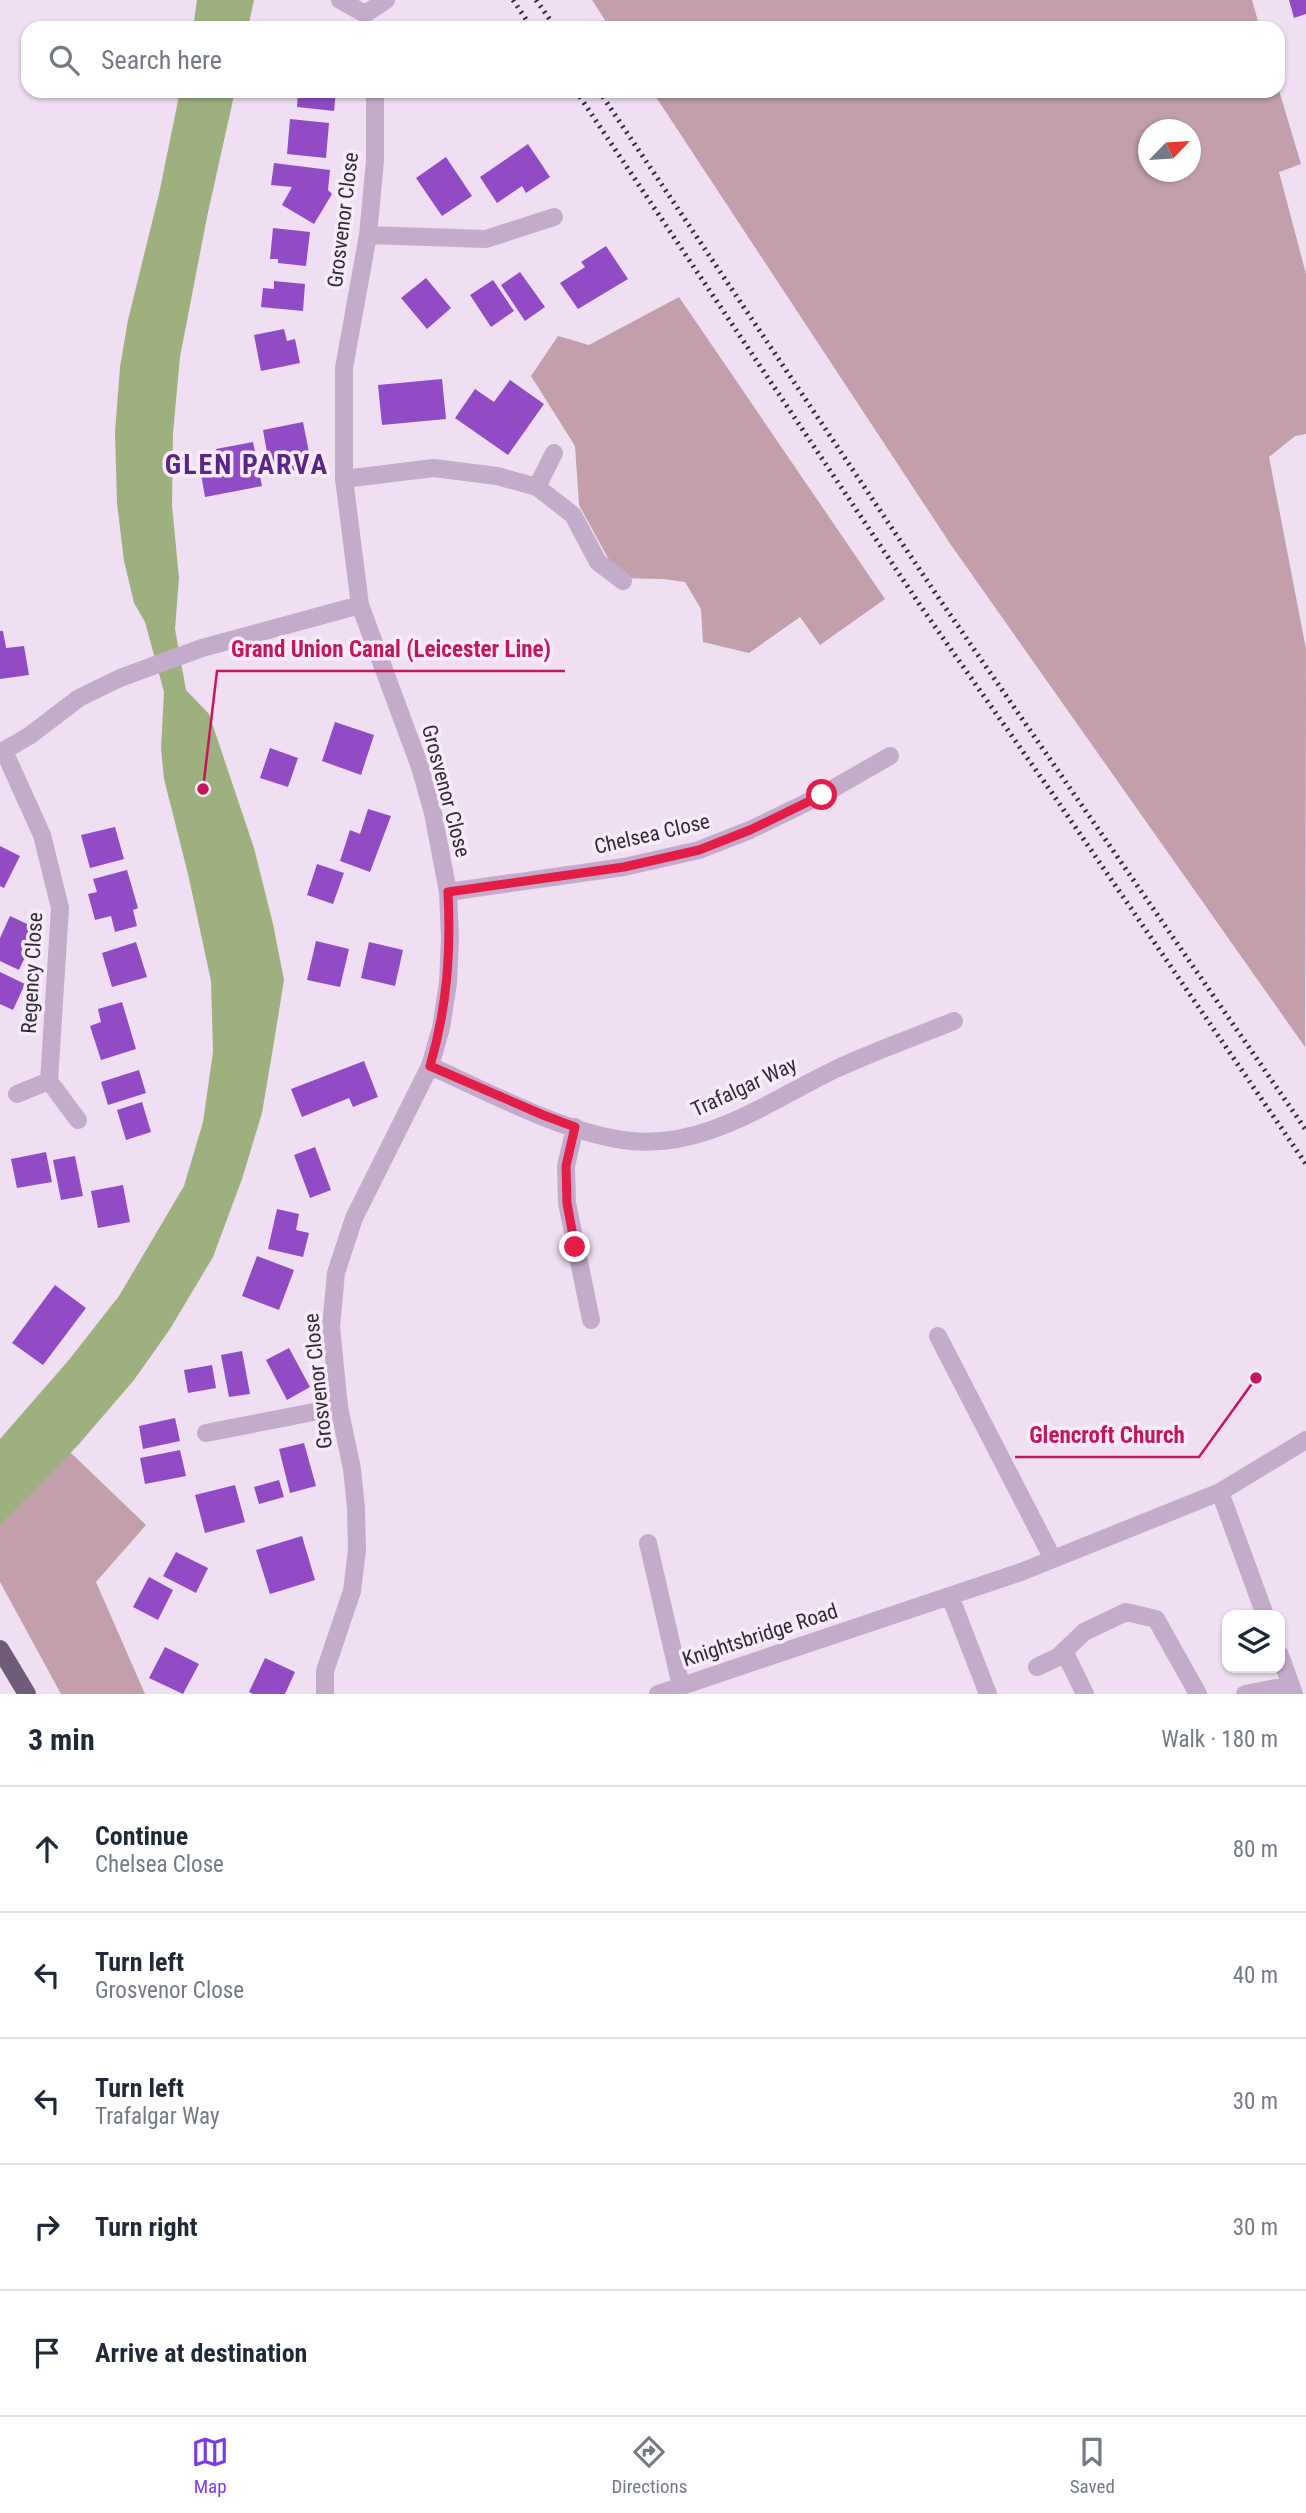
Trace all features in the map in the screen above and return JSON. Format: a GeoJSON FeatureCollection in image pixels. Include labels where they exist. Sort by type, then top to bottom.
{"type":"FeatureCollection","features":[{"type":"Feature","properties":{"kind":"main road"},"geometry":{"type":"LineString","coordinates":[[0,1649],[27,1694]]}},
{"type":"Feature","properties":{"kind":"street"},"geometry":{"type":"LineString","coordinates":[[340,0],[366,21],[386,0]]}},
{"type":"Feature","properties":{"kind":"street","name":"Grosvenor Close"},"geometry":{"type":"LineString","coordinates":[[325,1694],[325,1671],[352,1591],[357,1550],[352,1469],[339,1407],[331,1327],[336,1273],[354,1218],[430,1066],[441,1028],[448,983],[450,938],[448,892],[439,839],[420,767],[360,605],[344,479],[344,368],[368,235],[375,161],[375,98]]}},
{"type":"Feature","properties":{"kind":"street"},"geometry":{"type":"LineString","coordinates":[[368,235],[486,239],[554,217]]}},
{"type":"Feature","properties":{"kind":"street"},"geometry":{"type":"LineString","coordinates":[[537,487],[554,453]]}},
{"type":"Feature","properties":{"kind":"street"},"geometry":{"type":"LineString","coordinates":[[344,479],[434,468],[497,476],[537,487],[573,515],[598,562],[623,581]]}},
{"type":"Feature","properties":{"kind":"street"},"geometry":{"type":"LineString","coordinates":[[2,752],[29,736],[79,698],[120,677],[202,648],[360,605]]}},
{"type":"Feature","properties":{"kind":"street","name":"Regency Close"},"geometry":{"type":"LineString","coordinates":[[2,752],[42,835],[60,908],[49,1081]]}},
{"type":"Feature","properties":{"kind":"street","name":"Chelsea Close"},"geometry":{"type":"LineString","coordinates":[[448,892],[624,867],[699,850],[750,830],[822,795],[890,756]]}},
{"type":"Feature","properties":{"kind":"street","name":"Trafalgar Way"},"geometry":{"type":"LineString","coordinates":[[430,1066],[575,1127],[622,1140],[651,1142],[704,1133],[730,1123],[838,1068],[954,1021]]}},
{"type":"Feature","properties":{"kind":"street"},"geometry":{"type":"LineString","coordinates":[[17,1094],[49,1081],[78,1120]]}},
{"type":"Feature","properties":{"kind":"street"},"geometry":{"type":"LineString","coordinates":[[575,1127],[566,1166],[567,1203],[592,1320]]}},
{"type":"Feature","properties":{"kind":"street"},"geometry":{"type":"LineString","coordinates":[[939,1336],[1053,1559]]}},
{"type":"Feature","properties":{"kind":"street"},"geometry":{"type":"LineString","coordinates":[[206,1433],[339,1407]]}},
{"type":"Feature","properties":{"kind":"street","name":"Knightsbridge Road"},"geometry":{"type":"LineString","coordinates":[[648,1543],[681,1686],[1053,1559],[1220,1492],[1306,1440]]}},
{"type":"Feature","properties":{"kind":"street"},"geometry":{"type":"LineString","coordinates":[[1220,1492],[1263,1610]]}},
{"type":"Feature","properties":{"kind":"street"},"geometry":{"type":"LineString","coordinates":[[950,1595],[988,1694]]}},
{"type":"Feature","properties":{"kind":"street"},"geometry":{"type":"LineString","coordinates":[[1037,1667],[1058,1657],[1084,1632],[1126,1612],[1156,1619],[1198,1694]]}},
{"type":"Feature","properties":{"kind":"street"},"geometry":{"type":"LineString","coordinates":[[1065,1651],[1085,1694]]}},
{"type":"Feature","properties":{"kind":"street"},"geometry":{"type":"LineString","coordinates":[[1245,1694],[1293,1689],[1285,1668]]}},
{"type":"Feature","properties":{"kind":"street"},"geometry":{"type":"LineString","coordinates":[[658,1694],[681,1686]]}},
{"type":"Feature","properties":{"kind":"shaded area"},"geometry":{"type":"Polygon","coordinates":[[[197,0],[254,0],[250,21],[194,21],[197,0]]]}},
{"type":"Feature","properties":{"kind":"shaded area"},"geometry":{"type":"Polygon","coordinates":[[[592,0],[1252,0],[1258,21],[606,21],[592,0]]]}},
{"type":"Feature","properties":{"kind":"shaded area"},"geometry":{"type":"Polygon","coordinates":[[[179,98],[233,98],[180,357],[173,433],[172,505],[179,578],[175,629],[186,690],[209,714],[254,848],[284,980],[262,1113],[242,1179],[213,1257],[170,1329],[134,1380],[79,1444],[0,1526],[0,1439],[68,1361],[119,1296],[184,1186],[203,1122],[213,1052],[211,981],[164,779],[161,748],[164,692],[145,622],[134,603],[124,561],[117,503],[115,432],[120,367],[128,320],[159,194],[179,98]]]}},
{"type":"Feature","properties":{"kind":"shaded area"},"geometry":{"type":"Polygon","coordinates":[[[657,98],[1281,98],[1301,164],[1279,172],[1306,274],[1306,434],[1295,436],[1269,457],[1306,649],[1305,1047],[951,545],[657,98]]]}},
{"type":"Feature","properties":{"kind":"shaded area"},"geometry":{"type":"Polygon","coordinates":[[[679,297],[885,599],[820,645],[800,617],[749,653],[703,642],[701,609],[685,582],[619,578],[579,505],[575,446],[531,376],[558,336],[589,345],[679,297]]]}},
{"type":"Feature","properties":{"kind":"shaded area"},"geometry":{"type":"Polygon","coordinates":[[[70,1452],[146,1525],[96,1582],[145,1694],[61,1694],[0,1582],[0,1526],[70,1452]]]}},
{"type":"Feature","properties":{"kind":"building"},"geometry":{"type":"Polygon","coordinates":[[[1289,0],[1306,0],[1306,14],[1294,18],[1289,0]]]}},
{"type":"Feature","properties":{"kind":"building"},"geometry":{"type":"Polygon","coordinates":[[[298,98],[335,98],[334,111],[297,107],[298,98]]]}},
{"type":"Feature","properties":{"kind":"building"},"geometry":{"type":"Polygon","coordinates":[[[290,119],[329,123],[326,158],[287,154],[290,119]]]}},
{"type":"Feature","properties":{"kind":"building"},"geometry":{"type":"Polygon","coordinates":[[[528,144],[550,177],[526,193],[522,186],[497,203],[480,177],[528,144]]]}},
{"type":"Feature","properties":{"kind":"building"},"geometry":{"type":"Polygon","coordinates":[[[446,157],[472,196],[442,216],[416,178],[446,157]]]}},
{"type":"Feature","properties":{"kind":"building"},"geometry":{"type":"Polygon","coordinates":[[[274,163],[330,170],[328,190],[332,194],[314,224],[282,205],[292,187],[271,185],[274,163]]]}},
{"type":"Feature","properties":{"kind":"building"},"geometry":{"type":"Polygon","coordinates":[[[273,228],[310,232],[306,266],[278,263],[278,259],[270,259],[273,228]]]}},
{"type":"Feature","properties":{"kind":"building"},"geometry":{"type":"Polygon","coordinates":[[[606,246],[628,279],[578,309],[560,283],[585,267],[581,262],[606,246]]]}},
{"type":"Feature","properties":{"kind":"building"},"geometry":{"type":"Polygon","coordinates":[[[520,272],[545,307],[525,321],[501,285],[520,272]]]}},
{"type":"Feature","properties":{"kind":"building"},"geometry":{"type":"Polygon","coordinates":[[[426,278],[451,308],[427,329],[401,298],[426,278]]]}},
{"type":"Feature","properties":{"kind":"building"},"geometry":{"type":"Polygon","coordinates":[[[493,280],[514,311],[491,327],[470,295],[493,280]]]}},
{"type":"Feature","properties":{"kind":"building"},"geometry":{"type":"Polygon","coordinates":[[[274,281],[305,284],[303,311],[261,307],[263,288],[274,289],[274,281]]]}},
{"type":"Feature","properties":{"kind":"building"},"geometry":{"type":"Polygon","coordinates":[[[284,329],[287,341],[295,339],[300,363],[261,371],[254,335],[284,329]]]}},
{"type":"Feature","properties":{"kind":"building"},"geometry":{"type":"Polygon","coordinates":[[[442,379],[446,419],[382,425],[378,385],[442,379]]]}},
{"type":"Feature","properties":{"kind":"building"},"geometry":{"type":"Polygon","coordinates":[[[510,380],[544,404],[508,455],[455,418],[475,389],[494,402],[510,380]]]}},
{"type":"Feature","properties":{"kind":"building"},"geometry":{"type":"Polygon","coordinates":[[[303,422],[312,467],[271,475],[263,430],[303,422]]]}},
{"type":"Feature","properties":{"kind":"building"},"geometry":{"type":"Polygon","coordinates":[[[253,442],[262,486],[205,497],[200,468],[219,464],[216,449],[253,442]]]}},
{"type":"Feature","properties":{"kind":"building"},"geometry":{"type":"Polygon","coordinates":[[[0,631],[3,631],[6,648],[24,646],[29,675],[0,679],[0,631]]]}},
{"type":"Feature","properties":{"kind":"building"},"geometry":{"type":"Polygon","coordinates":[[[335,722],[374,735],[361,775],[322,761],[335,722]]]}},
{"type":"Feature","properties":{"kind":"building"},"geometry":{"type":"Polygon","coordinates":[[[270,748],[298,758],[288,787],[260,778],[270,748]]]}},
{"type":"Feature","properties":{"kind":"building"},"geometry":{"type":"Polygon","coordinates":[[[368,809],[391,816],[370,872],[340,861],[350,830],[360,834],[368,809]]]}},
{"type":"Feature","properties":{"kind":"building"},"geometry":{"type":"Polygon","coordinates":[[[115,827],[124,859],[90,868],[81,835],[115,827]]]}},
{"type":"Feature","properties":{"kind":"building"},"geometry":{"type":"Polygon","coordinates":[[[0,846],[20,856],[4,888],[0,886],[0,846]]]}},
{"type":"Feature","properties":{"kind":"building"},"geometry":{"type":"Polygon","coordinates":[[[317,864],[344,873],[333,904],[307,895],[317,864]]]}},
{"type":"Feature","properties":{"kind":"building"},"geometry":{"type":"Polygon","coordinates":[[[127,870],[138,908],[133,910],[137,926],[115,932],[111,916],[95,920],[88,894],[97,892],[93,879],[127,870]]]}},
{"type":"Feature","properties":{"kind":"building"},"geometry":{"type":"Polygon","coordinates":[[[10,916],[38,929],[19,970],[0,961],[0,938],[10,916]]]}},
{"type":"Feature","properties":{"kind":"building"},"geometry":{"type":"Polygon","coordinates":[[[316,941],[349,949],[340,987],[307,980],[316,941]]]}},
{"type":"Feature","properties":{"kind":"building"},"geometry":{"type":"Polygon","coordinates":[[[136,942],[147,977],[112,987],[102,953],[136,942]]]}},
{"type":"Feature","properties":{"kind":"building"},"geometry":{"type":"Polygon","coordinates":[[[369,942],[403,950],[395,986],[361,978],[369,942]]]}},
{"type":"Feature","properties":{"kind":"building"},"geometry":{"type":"Polygon","coordinates":[[[0,972],[25,984],[13,1010],[0,1004],[0,972]]]}},
{"type":"Feature","properties":{"kind":"building"},"geometry":{"type":"Polygon","coordinates":[[[122,1002],[136,1049],[101,1060],[90,1026],[101,1022],[98,1009],[122,1002]]]}},
{"type":"Feature","properties":{"kind":"building"},"geometry":{"type":"Polygon","coordinates":[[[364,1061],[378,1097],[353,1107],[349,1098],[302,1117],[291,1089],[364,1061]]]}},
{"type":"Feature","properties":{"kind":"building"},"geometry":{"type":"Polygon","coordinates":[[[139,1070],[146,1093],[108,1105],[101,1082],[139,1070]]]}},
{"type":"Feature","properties":{"kind":"building"},"geometry":{"type":"Polygon","coordinates":[[[142,1102],[151,1132],[126,1140],[117,1110],[142,1102]]]}},
{"type":"Feature","properties":{"kind":"building"},"geometry":{"type":"Polygon","coordinates":[[[315,1147],[331,1190],[310,1198],[294,1155],[315,1147]]]}},
{"type":"Feature","properties":{"kind":"building"},"geometry":{"type":"Polygon","coordinates":[[[46,1152],[52,1182],[17,1188],[11,1159],[46,1152]]]}},
{"type":"Feature","properties":{"kind":"building"},"geometry":{"type":"Polygon","coordinates":[[[75,1156],[83,1196],[61,1200],[53,1160],[75,1156]]]}},
{"type":"Feature","properties":{"kind":"building"},"geometry":{"type":"Polygon","coordinates":[[[123,1185],[130,1222],[98,1228],[91,1191],[123,1185]]]}},
{"type":"Feature","properties":{"kind":"building"},"geometry":{"type":"Polygon","coordinates":[[[277,1209],[299,1214],[296,1230],[309,1233],[303,1257],[268,1249],[277,1209]]]}},
{"type":"Feature","properties":{"kind":"building"},"geometry":{"type":"Polygon","coordinates":[[[257,1256],[294,1270],[279,1310],[242,1296],[257,1256]]]}},
{"type":"Feature","properties":{"kind":"building"},"geometry":{"type":"Polygon","coordinates":[[[55,1285],[86,1308],[43,1365],[12,1343],[55,1285]]]}},
{"type":"Feature","properties":{"kind":"building"},"geometry":{"type":"Polygon","coordinates":[[[289,1348],[310,1387],[287,1400],[266,1360],[289,1348]]]}},
{"type":"Feature","properties":{"kind":"building"},"geometry":{"type":"Polygon","coordinates":[[[242,1351],[250,1394],[229,1397],[221,1355],[242,1351]]]}},
{"type":"Feature","properties":{"kind":"building"},"geometry":{"type":"Polygon","coordinates":[[[212,1365],[216,1388],[188,1393],[184,1370],[212,1365]]]}},
{"type":"Feature","properties":{"kind":"building"},"geometry":{"type":"Polygon","coordinates":[[[175,1418],[180,1441],[143,1449],[139,1426],[175,1418]]]}},
{"type":"Feature","properties":{"kind":"building"},"geometry":{"type":"Polygon","coordinates":[[[304,1443],[316,1486],[290,1493],[279,1449],[304,1443]]]}},
{"type":"Feature","properties":{"kind":"building"},"geometry":{"type":"Polygon","coordinates":[[[180,1450],[186,1476],[145,1484],[140,1458],[180,1450]]]}},
{"type":"Feature","properties":{"kind":"building"},"geometry":{"type":"Polygon","coordinates":[[[279,1480],[284,1497],[259,1504],[254,1487],[279,1480]]]}},
{"type":"Feature","properties":{"kind":"building"},"geometry":{"type":"Polygon","coordinates":[[[235,1485],[245,1522],[205,1533],[195,1495],[235,1485]]]}},
{"type":"Feature","properties":{"kind":"building"},"geometry":{"type":"Polygon","coordinates":[[[302,1536],[315,1580],[270,1594],[256,1550],[302,1536]]]}},
{"type":"Feature","properties":{"kind":"building"},"geometry":{"type":"Polygon","coordinates":[[[176,1552],[208,1568],[196,1593],[163,1576],[176,1552]]]}},
{"type":"Feature","properties":{"kind":"building"},"geometry":{"type":"Polygon","coordinates":[[[149,1577],[173,1590],[158,1620],[133,1607],[149,1577]]]}},
{"type":"Feature","properties":{"kind":"building"},"geometry":{"type":"Polygon","coordinates":[[[165,1647],[199,1664],[183,1694],[149,1678],[165,1647]]]}},
{"type":"Feature","properties":{"kind":"building"},"geometry":{"type":"Polygon","coordinates":[[[265,1658],[295,1672],[285,1694],[249,1692],[265,1658]]]}},
{"type":"Feature","properties":{"kind":"railway"},"geometry":{"type":"LineString","coordinates":[[513,0],[527,21]]}},
{"type":"Feature","properties":{"kind":"railway"},"geometry":{"type":"LineString","coordinates":[[536,0],[551,21]]}},
{"type":"Feature","properties":{"kind":"railway"},"geometry":{"type":"LineString","coordinates":[[581,98],[924,611],[1306,1164]]}},
{"type":"Feature","properties":{"kind":"railway"},"geometry":{"type":"LineString","coordinates":[[604,98],[940,600],[1306,1130]]}},
{"type":"Feature","properties":{"kind":"place","name":"Grand Union Canal (Leicester Line)"},"geometry":{"type":"Point","coordinates":[203,789]}},
{"type":"Feature","properties":{"kind":"place","name":"Glencroft Church"},"geometry":{"type":"Point","coordinates":[1256,1378]}},
{"type":"Feature","properties":{"kind":"district","name":"GLEN PARVA"},"geometry":{"type":"Point","coordinates":[247,464]}},
{"type":"Feature","properties":{"kind":"route"},"geometry":{"type":"LineString","coordinates":[[575,1247],[567,1203],[566,1166],[575,1127],[430,1066],[441,1028],[448,983],[448,892],[624,867],[699,850],[750,830],[822,795]]}}]}
